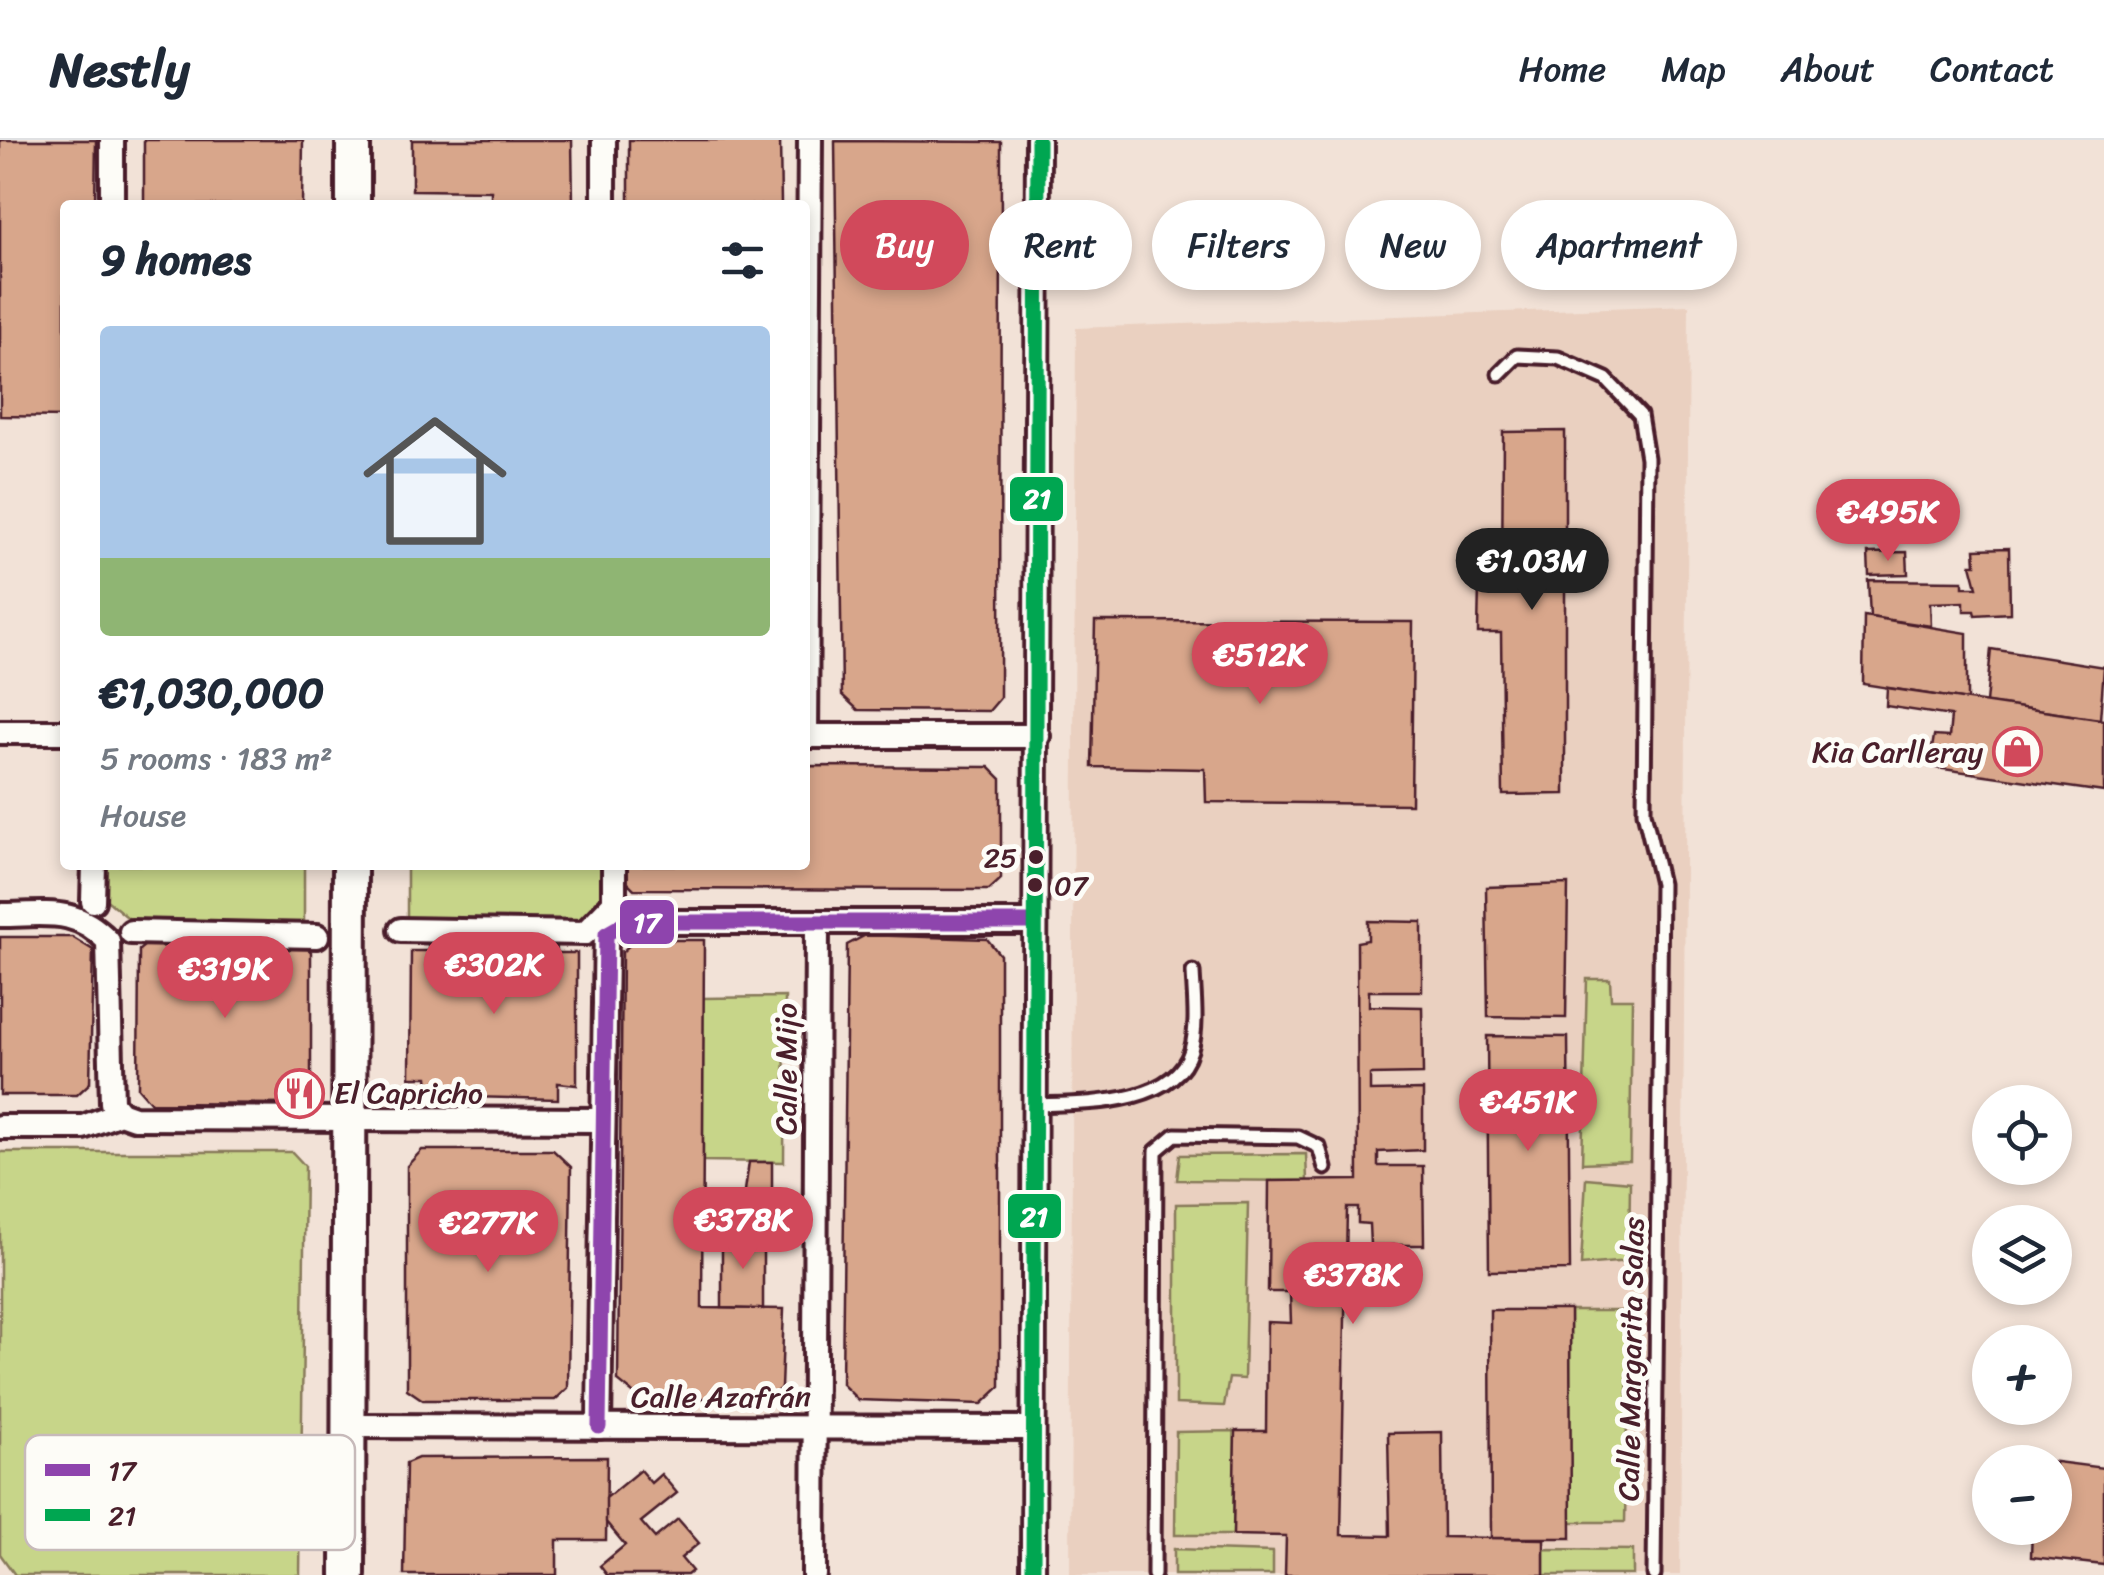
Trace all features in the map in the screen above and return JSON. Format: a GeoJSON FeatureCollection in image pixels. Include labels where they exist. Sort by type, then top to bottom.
{"type":"FeatureCollection","features":[{"type":"Feature","properties":{"kind":"street"},"geometry":{"type":"LineString","coordinates":[[112,140],[112,200]]}},
{"type":"Feature","properties":{"kind":"street"},"geometry":{"type":"LineString","coordinates":[[353,140],[353,200]]}},
{"type":"Feature","properties":{"kind":"street"},"geometry":{"type":"LineString","coordinates":[[604,140],[604,200]]}},
{"type":"Feature","properties":{"kind":"street"},"geometry":{"type":"LineString","coordinates":[[809,200],[810,140]]}},
{"type":"Feature","properties":{"kind":"street"},"geometry":{"type":"LineString","coordinates":[[1033,1575],[1038,140]]}},
{"type":"Feature","properties":{"kind":"street"},"geometry":{"type":"LineString","coordinates":[[0,732],[60,732]]}},
{"type":"Feature","properties":{"kind":"street"},"geometry":{"type":"LineString","coordinates":[[810,736],[1038,736]]}},
{"type":"Feature","properties":{"kind":"street"},"geometry":{"type":"LineString","coordinates":[[93,900],[94,870]]}},
{"type":"Feature","properties":{"kind":"street"},"geometry":{"type":"LineString","coordinates":[[349,1435],[350,870]]}},
{"type":"Feature","properties":{"kind":"street"},"geometry":{"type":"LineString","coordinates":[[598,1427],[600,928],[614,903],[614,870]]}},
{"type":"Feature","properties":{"kind":"street"},"geometry":{"type":"LineString","coordinates":[[0,915],[70,914],[90,923],[108,941],[112,1103],[120,1113],[134,1118],[600,1120]]}},
{"type":"Feature","properties":{"kind":"street"},"geometry":{"type":"LineString","coordinates":[[401,930],[585,932],[626,922],[1034,922]]}},
{"type":"Feature","properties":{"kind":"street","name":"Calle Mijo"},"geometry":{"type":"LineString","coordinates":[[814,1575],[817,924]]}},
{"type":"Feature","properties":{"kind":"street"},"geometry":{"type":"LineString","coordinates":[[131,932],[317,936]]}},
{"type":"Feature","properties":{"kind":"street"},"geometry":{"type":"LineString","coordinates":[[0,1127],[82,1128],[120,1113]]}},
{"type":"Feature","properties":{"kind":"street","name":"Calle Azafrán"},"geometry":{"type":"LineString","coordinates":[[349,1426],[1033,1428]]}},
{"type":"Feature","properties":{"kind":"street"},"geometry":{"type":"LineString","coordinates":[[348,1550],[348,1575]]}},
{"type":"Feature","properties":{"kind":"lane","name":"Calle Margarita Salas"},"geometry":{"type":"LineString","coordinates":[[1498,374],[1517,356],[1558,358],[1606,380],[1640,414],[1646,458],[1644,812],[1661,884],[1654,1575]]}},
{"type":"Feature","properties":{"kind":"lane"},"geometry":{"type":"LineString","coordinates":[[1034,1106],[1113,1098],[1165,1084],[1191,1050],[1194,972]]}},
{"type":"Feature","properties":{"kind":"lane"},"geometry":{"type":"LineString","coordinates":[[1154,1575],[1156,1152],[1175,1136],[1298,1136],[1319,1148],[1325,1168]]}},
{"type":"Feature","properties":{"kind":"shaded area"},"geometry":{"type":"Polygon","coordinates":[[[1689,305],[1680,1575],[1070,1575],[1076,328],[1689,305]]]}},
{"type":"Feature","properties":{"kind":"green space"},"geometry":{"type":"Polygon","coordinates":[[[103,870],[304,870],[304,925],[140,928],[102,896],[103,870]]]}},
{"type":"Feature","properties":{"kind":"green space"},"geometry":{"type":"Polygon","coordinates":[[[407,870],[606,870],[605,903],[573,928],[407,927],[407,870]]]}},
{"type":"Feature","properties":{"kind":"green space"},"geometry":{"type":"Polygon","coordinates":[[[1587,979],[1610,979],[1611,999],[1632,999],[1630,1161],[1582,1163],[1587,979]]]}},
{"type":"Feature","properties":{"kind":"green space"},"geometry":{"type":"Polygon","coordinates":[[[785,997],[784,1162],[703,1161],[703,998],[785,997]]]}},
{"type":"Feature","properties":{"kind":"green space"},"geometry":{"type":"Polygon","coordinates":[[[0,1152],[292,1152],[305,1166],[302,1435],[25,1435],[25,1550],[300,1550],[300,1575],[15,1575],[0,1554],[0,1152]]]}},
{"type":"Feature","properties":{"kind":"green space"},"geometry":{"type":"Polygon","coordinates":[[[1306,1154],[1307,1181],[1177,1180],[1180,1155],[1306,1154]]]}},
{"type":"Feature","properties":{"kind":"green space"},"geometry":{"type":"Polygon","coordinates":[[[1586,1178],[1630,1182],[1629,1261],[1581,1265],[1586,1178]]]}},
{"type":"Feature","properties":{"kind":"green space"},"geometry":{"type":"Polygon","coordinates":[[[1248,1203],[1244,1379],[1229,1378],[1224,1406],[1176,1404],[1176,1204],[1248,1203]]]}},
{"type":"Feature","properties":{"kind":"green space"},"geometry":{"type":"Polygon","coordinates":[[[1570,1311],[1629,1311],[1625,1522],[1570,1522],[1570,1311]]]}},
{"type":"Feature","properties":{"kind":"green space"},"geometry":{"type":"Polygon","coordinates":[[[1235,1431],[1233,1535],[1175,1535],[1176,1432],[1235,1431]]]}},
{"type":"Feature","properties":{"kind":"green space"},"geometry":{"type":"Polygon","coordinates":[[[1174,1549],[1273,1552],[1273,1575],[1174,1575],[1174,1549]]]}},
{"type":"Feature","properties":{"kind":"green space"},"geometry":{"type":"Polygon","coordinates":[[[1544,1549],[1633,1550],[1633,1575],[1544,1575],[1544,1549]]]}},
{"type":"Feature","properties":{"kind":"building"},"geometry":{"type":"Polygon","coordinates":[[[0,140],[96,140],[95,200],[60,200],[60,417],[0,416],[0,140]]]}},
{"type":"Feature","properties":{"kind":"building"},"geometry":{"type":"Polygon","coordinates":[[[144,140],[303,140],[302,200],[144,200],[144,140]]]}},
{"type":"Feature","properties":{"kind":"building"},"geometry":{"type":"Polygon","coordinates":[[[412,140],[572,140],[573,200],[491,200],[491,191],[412,190],[412,140]]]}},
{"type":"Feature","properties":{"kind":"building"},"geometry":{"type":"Polygon","coordinates":[[[629,140],[780,140],[781,200],[629,200],[629,140]]]}},
{"type":"Feature","properties":{"kind":"building"},"geometry":{"type":"Polygon","coordinates":[[[835,141],[1001,142],[1001,200],[989,200],[989,290],[1001,290],[1000,698],[989,711],[858,710],[842,695],[835,141]]]}},
{"type":"Feature","properties":{"kind":"building"},"geometry":{"type":"Polygon","coordinates":[[[1565,431],[1565,794],[1503,795],[1501,633],[1478,633],[1479,584],[1502,585],[1503,432],[1565,431]]]}},
{"type":"Feature","properties":{"kind":"building"},"geometry":{"type":"Polygon","coordinates":[[[2009,548],[2010,613],[1975,615],[1974,611],[1964,611],[1964,602],[1930,603],[1931,626],[1870,617],[1868,580],[1963,581],[1963,587],[1977,587],[1971,564],[1976,564],[1975,549],[2009,548]]]}},
{"type":"Feature","properties":{"kind":"building"},"geometry":{"type":"Polygon","coordinates":[[[1907,552],[1908,574],[1869,575],[1868,553],[1907,552]]]}},
{"type":"Feature","properties":{"kind":"building"},"geometry":{"type":"Polygon","coordinates":[[[1864,616],[1967,633],[1967,700],[1863,684],[1864,616]]]}},
{"type":"Feature","properties":{"kind":"building"},"geometry":{"type":"Polygon","coordinates":[[[1095,621],[1413,622],[1411,804],[1206,802],[1205,769],[1092,767],[1095,621]]]}},
{"type":"Feature","properties":{"kind":"building"},"geometry":{"type":"Polygon","coordinates":[[[1991,649],[2104,667],[2100,719],[1986,703],[1991,649]]]}},
{"type":"Feature","properties":{"kind":"building","name":"Kia Carlleray"},"geometry":{"type":"Polygon","coordinates":[[[1887,688],[2104,720],[2104,792],[1929,767],[1934,736],[1949,737],[1951,716],[1886,706],[1887,688]]]}},
{"type":"Feature","properties":{"kind":"building"},"geometry":{"type":"Polygon","coordinates":[[[810,766],[989,767],[1001,779],[1001,879],[989,890],[634,889],[622,877],[622,870],[810,870],[810,766]]]}},
{"type":"Feature","properties":{"kind":"building"},"geometry":{"type":"Polygon","coordinates":[[[1568,884],[1566,1018],[1488,1017],[1486,887],[1568,884]]]}},
{"type":"Feature","properties":{"kind":"building"},"geometry":{"type":"Polygon","coordinates":[[[1368,921],[1422,922],[1422,991],[1369,991],[1369,1006],[1422,1007],[1423,1074],[1370,1075],[1370,1091],[1423,1090],[1423,1150],[1378,1152],[1378,1166],[1423,1166],[1424,1245],[1370,1245],[1369,1224],[1358,1223],[1358,1208],[1347,1208],[1341,1535],[1390,1536],[1388,1433],[1442,1432],[1443,1537],[1544,1539],[1544,1575],[1285,1575],[1286,1536],[1233,1535],[1235,1431],[1266,1431],[1267,1322],[1291,1323],[1290,1292],[1268,1292],[1269,1181],[1358,1180],[1357,942],[1368,940],[1368,921]]]}},
{"type":"Feature","properties":{"kind":"building"},"geometry":{"type":"Polygon","coordinates":[[[866,935],[987,939],[1000,955],[1000,1387],[982,1404],[858,1400],[842,1384],[847,945],[866,935]]]}},
{"type":"Feature","properties":{"kind":"building"},"geometry":{"type":"Polygon","coordinates":[[[429,936],[556,936],[557,953],[577,953],[577,1085],[558,1083],[558,1099],[430,1096],[428,1077],[410,1077],[411,951],[428,951],[429,936]]]}},
{"type":"Feature","properties":{"kind":"building"},"geometry":{"type":"Polygon","coordinates":[[[0,937],[72,937],[93,950],[90,1083],[77,1095],[0,1095],[0,937]]]}},
{"type":"Feature","properties":{"kind":"building"},"geometry":{"type":"Polygon","coordinates":[[[154,938],[298,938],[311,952],[311,1089],[297,1104],[151,1103],[138,1088],[139,950],[154,938]]]}},
{"type":"Feature","properties":{"kind":"building"},"geometry":{"type":"Polygon","coordinates":[[[635,940],[704,940],[702,1308],[784,1309],[781,1388],[767,1399],[638,1397],[618,1381],[622,952],[635,940]]]}},
{"type":"Feature","properties":{"kind":"building"},"geometry":{"type":"Polygon","coordinates":[[[1487,1036],[1568,1037],[1570,1270],[1489,1271],[1487,1036]]]}},
{"type":"Feature","properties":{"kind":"building"},"geometry":{"type":"Polygon","coordinates":[[[422,1150],[553,1150],[571,1167],[568,1388],[555,1400],[423,1400],[407,1389],[407,1166],[422,1150]]]}},
{"type":"Feature","properties":{"kind":"building"},"geometry":{"type":"Polygon","coordinates":[[[749,1162],[772,1162],[772,1235],[702,1235],[702,1217],[729,1217],[729,1198],[744,1198],[749,1162]]]}},
{"type":"Feature","properties":{"kind":"building"},"geometry":{"type":"Polygon","coordinates":[[[722,1235],[763,1235],[763,1309],[722,1308],[722,1235]]]}},
{"type":"Feature","properties":{"kind":"building"},"geometry":{"type":"Polygon","coordinates":[[[1490,1310],[1570,1310],[1571,1538],[1491,1538],[1490,1310]]]}},
{"type":"Feature","properties":{"kind":"building"},"geometry":{"type":"Polygon","coordinates":[[[607,1457],[606,1540],[557,1540],[557,1575],[404,1575],[406,1463],[418,1458],[607,1457]]]}},
{"type":"Feature","properties":{"kind":"building"},"geometry":{"type":"Polygon","coordinates":[[[2072,1464],[2104,1468],[2104,1565],[2031,1557],[2031,1545],[2072,1545],[2072,1464]]]}},
{"type":"Feature","properties":{"kind":"building"},"geometry":{"type":"Polygon","coordinates":[[[640,1470],[651,1483],[661,1474],[677,1493],[641,1522],[655,1538],[678,1519],[699,1543],[681,1558],[692,1571],[687,1575],[607,1575],[600,1566],[625,1545],[606,1522],[606,1498],[640,1470]]]}},
{"type":"Feature","properties":{"kind":"transit line","name":"21"},"geometry":{"type":"LineString","coordinates":[[1033,1575],[1038,140]]}},
{"type":"Feature","properties":{"kind":"transit line","name":"17"},"geometry":{"type":"LineString","coordinates":[[599,1427],[606,934],[627,922],[1034,922]]}},
{"type":"Feature","properties":{"kind":"place","name":"Kia Carlleray"},"geometry":{"type":"Point","coordinates":[2018,752]}},
{"type":"Feature","properties":{"kind":"place","name":"25"},"geometry":{"type":"Point","coordinates":[1036,857]}},
{"type":"Feature","properties":{"kind":"place","name":"07"},"geometry":{"type":"Point","coordinates":[1035,885]}},
{"type":"Feature","properties":{"kind":"place","name":"El Capricho"},"geometry":{"type":"Point","coordinates":[299,1093]}}]}
